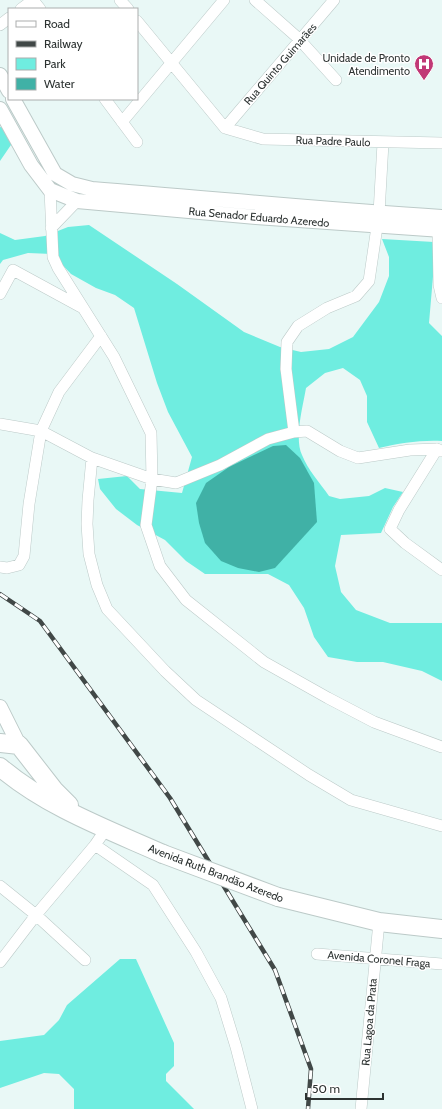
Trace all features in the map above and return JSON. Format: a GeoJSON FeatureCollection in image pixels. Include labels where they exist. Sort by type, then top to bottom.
{"type":"FeatureCollection","features":[{"type":"Feature","properties":{"kind":"main road"},"geometry":{"type":"LineString","coordinates":[[0,742],[19,745],[54,790],[84,819]]}},
{"type":"Feature","properties":{"kind":"main road"},"geometry":{"type":"LineString","coordinates":[[4,771],[24,768],[31,761]]}},
{"type":"Feature","properties":{"kind":"main road","name":"Avenida Ruth Brandão Azeredo"},"geometry":{"type":"LineString","coordinates":[[4,771],[46,799],[84,819],[163,854],[278,897],[379,922],[442,929]]}},
{"type":"Feature","properties":{"kind":"street"},"geometry":{"type":"LineString","coordinates":[[22,8],[33,0],[39,8]]}},
{"type":"Feature","properties":{"kind":"street"},"geometry":{"type":"LineString","coordinates":[[120,0],[127,8]]}},
{"type":"Feature","properties":{"kind":"street"},"geometry":{"type":"LineString","coordinates":[[122,122],[224,0]]}},
{"type":"Feature","properties":{"kind":"street"},"geometry":{"type":"LineString","coordinates":[[255,0],[300,40],[336,80]]}},
{"type":"Feature","properties":{"kind":"street","name":"Rua Quinto Guimarães"},"geometry":{"type":"LineString","coordinates":[[225,128],[334,0]]}},
{"type":"Feature","properties":{"kind":"street"},"geometry":{"type":"LineString","coordinates":[[0,25],[8,19]]}},
{"type":"Feature","properties":{"kind":"street"},"geometry":{"type":"LineString","coordinates":[[138,21],[225,128]]}},
{"type":"Feature","properties":{"kind":"street"},"geometry":{"type":"LineString","coordinates":[[0,75],[8,89]]}},
{"type":"Feature","properties":{"kind":"street","name":"Rua Senador Eduardo Azeredo"},"geometry":{"type":"LineString","coordinates":[[14,100],[55,174],[72,184],[92,189],[441,226]]}},
{"type":"Feature","properties":{"kind":"street"},"geometry":{"type":"LineString","coordinates":[[106,100],[137,142]]}},
{"type":"Feature","properties":{"kind":"street"},"geometry":{"type":"LineString","coordinates":[[0,109],[31,164],[50,190],[53,257],[58,268],[114,357],[151,433],[152,479],[146,525],[160,566],[186,600],[264,662],[374,722],[442,747]]}},
{"type":"Feature","properties":{"kind":"street","name":"Rua Padre Paulo"},"geometry":{"type":"LineString","coordinates":[[225,128],[263,139],[442,144]]}},
{"type":"Feature","properties":{"kind":"street"},"geometry":{"type":"LineString","coordinates":[[294,432],[286,369],[287,342],[298,326],[327,308],[356,296],[368,281],[378,220],[383,143]]}},
{"type":"Feature","properties":{"kind":"street","name":"Rua Senador Eduardo Azeredo"},"geometry":{"type":"LineString","coordinates":[[50,190],[76,201],[248,217],[378,220]]}},
{"type":"Feature","properties":{"kind":"street"},"geometry":{"type":"LineString","coordinates":[[51,228],[76,201]]}},
{"type":"Feature","properties":{"kind":"street"},"geometry":{"type":"LineString","coordinates":[[441,226],[439,285],[442,298]]}},
{"type":"Feature","properties":{"kind":"street"},"geometry":{"type":"LineString","coordinates":[[0,294],[13,270],[83,308]]}},
{"type":"Feature","properties":{"kind":"street"},"geometry":{"type":"LineString","coordinates":[[0,567],[7,568],[19,565],[24,556],[29,504],[41,431],[59,392],[101,336]]}},
{"type":"Feature","properties":{"kind":"street"},"geometry":{"type":"LineString","coordinates":[[0,424],[41,431],[92,458],[152,479],[176,483],[220,465],[268,439],[294,432],[307,431],[340,451],[358,458],[410,450],[440,450]]}},
{"type":"Feature","properties":{"kind":"street"},"geometry":{"type":"LineString","coordinates":[[440,450],[399,510],[390,529],[442,570]]}},
{"type":"Feature","properties":{"kind":"street"},"geometry":{"type":"LineString","coordinates":[[92,458],[87,524],[89,554],[97,585],[106,609],[196,700],[309,774],[351,800],[442,826]]}},
{"type":"Feature","properties":{"kind":"street"},"geometry":{"type":"LineString","coordinates":[[0,707],[19,745]]}},
{"type":"Feature","properties":{"kind":"street"},"geometry":{"type":"LineString","coordinates":[[0,962],[36,915],[95,845],[106,829]]}},
{"type":"Feature","properties":{"kind":"street"},"geometry":{"type":"LineString","coordinates":[[95,845],[153,885],[196,952],[221,998],[236,1047],[252,1109]]}},
{"type":"Feature","properties":{"kind":"street"},"geometry":{"type":"LineString","coordinates":[[0,886],[36,915],[85,960]]}},
{"type":"Feature","properties":{"kind":"street","name":"Rua Lagoa da Prata"},"geometry":{"type":"LineString","coordinates":[[361,1109],[379,922]]}},
{"type":"Feature","properties":{"kind":"street","name":"Avenida Coronel Fraga"},"geometry":{"type":"LineString","coordinates":[[317,954],[442,964]]}},
{"type":"Feature","properties":{"kind":"green space"},"geometry":{"type":"Polygon","coordinates":[[[0,127],[5,128],[13,142],[0,161],[0,127]]]}},
{"type":"Feature","properties":{"kind":"green space"},"geometry":{"type":"Polygon","coordinates":[[[89,225],[177,284],[244,332],[280,347],[301,352],[329,349],[353,337],[379,302],[389,276],[389,257],[382,239],[434,242],[434,265],[429,323],[442,336],[442,441],[410,442],[379,448],[367,422],[367,396],[360,380],[343,368],[325,373],[306,388],[300,422],[299,440],[302,455],[305,461],[329,496],[340,499],[369,496],[385,488],[403,492],[393,507],[381,533],[341,535],[335,566],[341,592],[356,610],[390,623],[442,623],[442,681],[422,671],[383,662],[357,662],[328,657],[314,637],[304,608],[289,585],[268,574],[205,574],[186,561],[165,540],[137,525],[116,509],[100,489],[98,479],[127,476],[140,489],[182,493],[192,457],[168,412],[157,383],[134,308],[115,295],[96,288],[71,274],[52,254],[28,253],[3,260],[0,264],[0,233],[15,240],[45,236],[68,227],[89,225]]]}},
{"type":"Feature","properties":{"kind":"green space"},"geometry":{"type":"Polygon","coordinates":[[[120,959],[136,959],[174,1043],[174,1066],[166,1074],[166,1081],[194,1109],[74,1109],[74,1089],[59,1074],[44,1073],[0,1088],[0,1041],[44,1035],[59,1020],[67,1005],[120,959]]]}},
{"type":"Feature","properties":{"kind":"water"},"geometry":{"type":"Polygon","coordinates":[[[286,445],[300,458],[314,483],[317,522],[275,568],[259,572],[238,568],[221,561],[205,543],[199,523],[196,503],[206,483],[229,467],[273,446],[286,445]]]}},
{"type":"Feature","properties":{"kind":"railway"},"geometry":{"type":"LineString","coordinates":[[0,594],[40,621],[170,798],[275,970],[311,1069],[308,1109]]}},
{"type":"Feature","properties":{"kind":"place","name":"Unidade de Pronto Atendimento"},"geometry":{"type":"Point","coordinates":[424,81]}}]}
